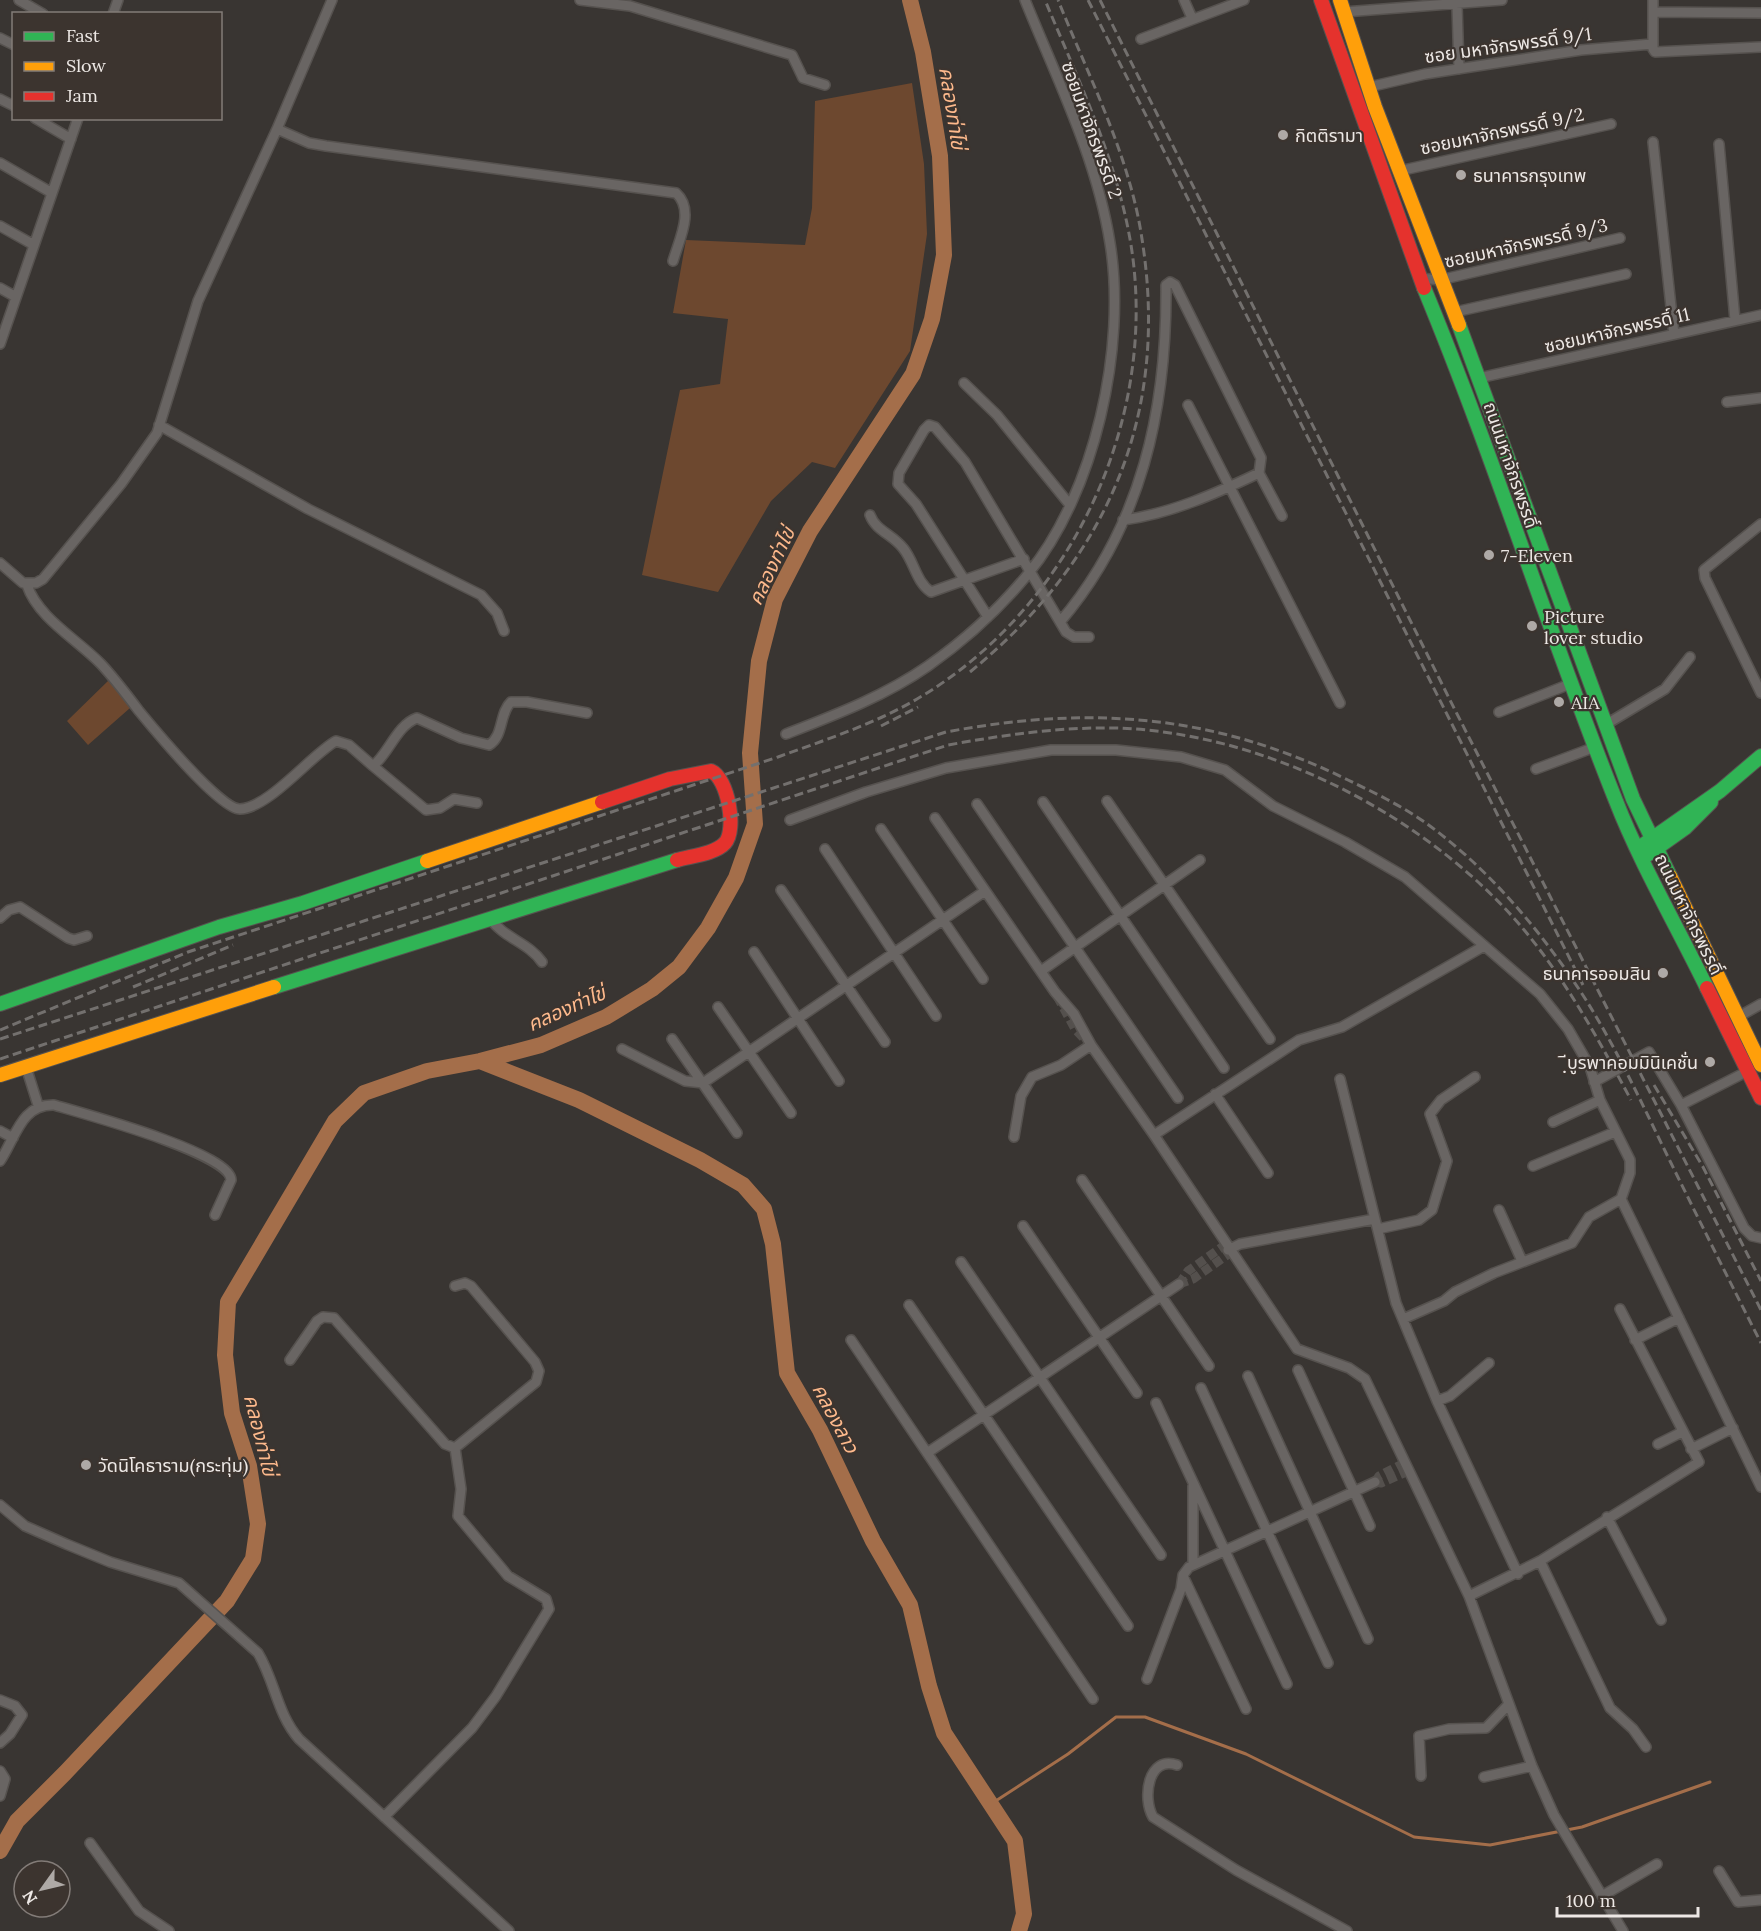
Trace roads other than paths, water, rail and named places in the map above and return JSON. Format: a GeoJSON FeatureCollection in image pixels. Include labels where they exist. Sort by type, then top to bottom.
{"type":"FeatureCollection","features":[{"type":"Feature","properties":{"kind":"main road","name":"ถนนมหาจักรพรรดิ์"},"geometry":{"type":"LineString","coordinates":[[1321,0],[1420,278],[1467,393],[1570,684],[1595,747],[1639,854],[1761,1098]]}},
{"type":"Feature","properties":{"kind":"main road","name":"ถนนมหาจักรพรรดิ์"},"geometry":{"type":"LineString","coordinates":[[1342,6],[1399,171],[1440,280],[1455,312],[1633,799],[1761,1065]]}},
{"type":"Feature","properties":{"kind":"main road"},"geometry":{"type":"LineString","coordinates":[[1639,854],[1685,828],[1720,791],[1761,756]]}},
{"type":"Feature","properties":{"kind":"main road"},"geometry":{"type":"LineString","coordinates":[[0,1004],[219,927],[303,903],[670,779],[711,771],[721,778],[727,797],[732,830],[725,843],[716,849],[490,918],[0,1075]]}},
{"type":"Feature","properties":{"kind":"street"},"geometry":{"type":"LineString","coordinates":[[21,0],[40,12]]}},
{"type":"Feature","properties":{"kind":"street"},"geometry":{"type":"LineString","coordinates":[[27,585],[43,579],[56,564],[121,484],[152,440],[159,425],[198,301],[277,129],[332,0]]}},
{"type":"Feature","properties":{"kind":"street"},"geometry":{"type":"LineString","coordinates":[[580,0],[630,6],[792,55],[802,78],[825,85]]}},
{"type":"Feature","properties":{"kind":"street","name":"ซอยมหาจักรพรรดิ์ 2"},"geometry":{"type":"LineString","coordinates":[[786,734],[865,702],[902,682],[929,665],[988,617],[1029,573],[1070,505],[1093,443],[1106,393],[1115,299],[1114,270],[1103,210],[1089,162],[1025,0]]}},
{"type":"Feature","properties":{"kind":"street"},"geometry":{"type":"LineString","coordinates":[[1184,0],[1192,18]]}},
{"type":"Feature","properties":{"kind":"street"},"geometry":{"type":"LineString","coordinates":[[1141,39],[1244,0]]}},
{"type":"Feature","properties":{"kind":"street"},"geometry":{"type":"LineString","coordinates":[[1342,6],[1457,5],[1502,0]]}},
{"type":"Feature","properties":{"kind":"street"},"geometry":{"type":"LineString","coordinates":[[1653,0],[1653,50],[1659,52],[1761,47]]}},
{"type":"Feature","properties":{"kind":"street"},"geometry":{"type":"LineString","coordinates":[[1457,5],[1459,69]]}},
{"type":"Feature","properties":{"kind":"street"},"geometry":{"type":"LineString","coordinates":[[1654,12],[1761,13]]}},
{"type":"Feature","properties":{"kind":"street","name":"ซอย มหาจักรพรรดิ์ 9/1"},"geometry":{"type":"LineString","coordinates":[[1369,87],[1389,81],[1581,50],[1653,44]]}},
{"type":"Feature","properties":{"kind":"street"},"geometry":{"type":"LineString","coordinates":[[38,120],[71,139]]}},
{"type":"Feature","properties":{"kind":"street"},"geometry":{"type":"LineString","coordinates":[[0,344],[77,120]]}},
{"type":"Feature","properties":{"kind":"street","name":"ซอยมหาจักรพรรดิ์ 9/2"},"geometry":{"type":"LineString","coordinates":[[1399,171],[1611,124]]}},
{"type":"Feature","properties":{"kind":"street"},"geometry":{"type":"LineString","coordinates":[[277,129],[309,143],[326,146],[676,193],[686,211],[673,261]]}},
{"type":"Feature","properties":{"kind":"street"},"geometry":{"type":"LineString","coordinates":[[1653,142],[1674,334]]}},
{"type":"Feature","properties":{"kind":"street"},"geometry":{"type":"LineString","coordinates":[[1719,144],[1735,320]]}},
{"type":"Feature","properties":{"kind":"street"},"geometry":{"type":"LineString","coordinates":[[0,163],[52,193]]}},
{"type":"Feature","properties":{"kind":"street"},"geometry":{"type":"LineString","coordinates":[[0,226],[34,245]]}},
{"type":"Feature","properties":{"kind":"street","name":"ซอยมหาจักรพรรดิ์ 9/3"},"geometry":{"type":"LineString","coordinates":[[1420,278],[1440,280],[1620,238]]}},
{"type":"Feature","properties":{"kind":"street"},"geometry":{"type":"LineString","coordinates":[[1455,312],[1626,274]]}},
{"type":"Feature","properties":{"kind":"street"},"geometry":{"type":"LineString","coordinates":[[1060,622],[1092,580],[1123,520],[1143,470],[1156,424],[1164,368],[1168,282],[1175,285],[1262,458],[1259,473],[1282,516]]}},
{"type":"Feature","properties":{"kind":"street"},"geometry":{"type":"LineString","coordinates":[[0,288],[16,297]]}},
{"type":"Feature","properties":{"kind":"street","name":"ซอยมหาจักรพรรดิ์ 11"},"geometry":{"type":"LineString","coordinates":[[1479,378],[1761,315]]}},
{"type":"Feature","properties":{"kind":"street"},"geometry":{"type":"LineString","coordinates":[[964,383],[990,406],[1070,505]]}},
{"type":"Feature","properties":{"kind":"street"},"geometry":{"type":"LineString","coordinates":[[1727,402],[1761,398]]}},
{"type":"Feature","properties":{"kind":"street"},"geometry":{"type":"LineString","coordinates":[[1188,405],[1340,703]]}},
{"type":"Feature","properties":{"kind":"street"},"geometry":{"type":"LineString","coordinates":[[159,425],[308,509],[481,595],[497,613],[504,631]]}},
{"type":"Feature","properties":{"kind":"street"},"geometry":{"type":"LineString","coordinates":[[988,617],[916,504],[898,484],[899,473],[924,429],[929,425],[935,427],[965,462],[1060,622],[1070,635],[1089,637]]}},
{"type":"Feature","properties":{"kind":"street"},"geometry":{"type":"LineString","coordinates":[[1123,520],[1152,515],[1229,487],[1259,473]]}},
{"type":"Feature","properties":{"kind":"street"},"geometry":{"type":"LineString","coordinates":[[870,515],[874,525],[903,547],[927,589],[937,591],[1024,559]]}},
{"type":"Feature","properties":{"kind":"street"},"geometry":{"type":"LineString","coordinates":[[1761,524],[1704,570],[1705,578],[1761,693]]}},
{"type":"Feature","properties":{"kind":"street"},"geometry":{"type":"LineString","coordinates":[[0,563],[27,585],[42,609],[102,665],[177,757],[233,807],[248,807],[285,785],[336,741],[349,745],[426,810],[440,807],[454,799],[477,802]]}},
{"type":"Feature","properties":{"kind":"street"},"geometry":{"type":"LineString","coordinates":[[1605,725],[1665,689],[1690,657]]}},
{"type":"Feature","properties":{"kind":"street"},"geometry":{"type":"LineString","coordinates":[[1499,712],[1570,684]]}},
{"type":"Feature","properties":{"kind":"street"},"geometry":{"type":"LineString","coordinates":[[373,766],[383,757],[405,725],[417,718],[489,745],[496,739],[506,707],[511,702],[527,702],[587,713]]}},
{"type":"Feature","properties":{"kind":"street"},"geometry":{"type":"LineString","coordinates":[[1536,769],[1595,747]]}},
{"type":"Feature","properties":{"kind":"street"},"geometry":{"type":"LineString","coordinates":[[790,820],[858,795],[946,768],[1051,750],[1116,750],[1181,757],[1226,770],[1273,806],[1345,842],[1405,878],[1540,994],[1568,1029],[1590,1067],[1599,1100],[1630,1160],[1630,1173],[1621,1199],[1589,1217],[1572,1243],[1547,1254],[1522,1261],[1403,1319]]}},
{"type":"Feature","properties":{"kind":"street"},"geometry":{"type":"LineString","coordinates":[[1107,801],[1270,1040]]}},
{"type":"Feature","properties":{"kind":"street"},"geometry":{"type":"LineString","coordinates":[[1043,802],[1224,1068]]}},
{"type":"Feature","properties":{"kind":"street"},"geometry":{"type":"LineString","coordinates":[[976,804],[1178,1098]]}},
{"type":"Feature","properties":{"kind":"street"},"geometry":{"type":"LineString","coordinates":[[935,818],[1055,992],[1074,1014],[1091,1045],[1297,1349],[1310,1356],[1349,1368],[1365,1379],[1469,1596],[1508,1705],[1554,1815],[1623,1931]]}},
{"type":"Feature","properties":{"kind":"street"},"geometry":{"type":"LineString","coordinates":[[881,829],[983,979]]}},
{"type":"Feature","properties":{"kind":"street"},"geometry":{"type":"LineString","coordinates":[[825,849],[936,1016]]}},
{"type":"Feature","properties":{"kind":"street"},"geometry":{"type":"LineString","coordinates":[[1041,971],[1200,860]]}},
{"type":"Feature","properties":{"kind":"street"},"geometry":{"type":"LineString","coordinates":[[782,890],[885,1042]]}},
{"type":"Feature","properties":{"kind":"street"},"geometry":{"type":"LineString","coordinates":[[622,1049],[685,1082],[702,1083],[985,891]]}},
{"type":"Feature","properties":{"kind":"street"},"geometry":{"type":"LineString","coordinates":[[0,918],[15,907],[20,907],[68,938],[87,936]]}},
{"type":"Feature","properties":{"kind":"street"},"geometry":{"type":"LineString","coordinates":[[490,918],[499,930],[531,950],[542,962]]}},
{"type":"Feature","properties":{"kind":"street"},"geometry":{"type":"LineString","coordinates":[[1154,1135],[1299,1040],[1342,1027],[1484,946]]}},
{"type":"Feature","properties":{"kind":"street"},"geometry":{"type":"LineString","coordinates":[[754,952],[839,1081]]}},
{"type":"Feature","properties":{"kind":"street"},"geometry":{"type":"LineString","coordinates":[[1738,1017],[1761,1004]]}},
{"type":"Feature","properties":{"kind":"street"},"geometry":{"type":"LineString","coordinates":[[718,1007],[791,1113]]}},
{"type":"Feature","properties":{"kind":"street"},"geometry":{"type":"LineString","coordinates":[[672,1039],[737,1133]]}},
{"type":"Feature","properties":{"kind":"street"},"geometry":{"type":"LineString","coordinates":[[1014,1137],[1021,1096],[1032,1077],[1061,1065],[1091,1045]]}},
{"type":"Feature","properties":{"kind":"street"},"geometry":{"type":"LineString","coordinates":[[1594,1082],[1649,1052],[1682,1105],[1744,1228],[1752,1236],[1761,1238]]}},
{"type":"Feature","properties":{"kind":"street"},"geometry":{"type":"LineString","coordinates":[[26,1067],[38,1105]]}},
{"type":"Feature","properties":{"kind":"street"},"geometry":{"type":"LineString","coordinates":[[1682,1105],[1748,1071]]}},
{"type":"Feature","properties":{"kind":"street"},"geometry":{"type":"LineString","coordinates":[[1378,1229],[1419,1220],[1432,1210],[1447,1161],[1430,1114],[1441,1100],[1475,1077]]}},
{"type":"Feature","properties":{"kind":"street"},"geometry":{"type":"LineString","coordinates":[[1340,1079],[1403,1319],[1437,1401],[1518,1574]]}},
{"type":"Feature","properties":{"kind":"street"},"geometry":{"type":"LineString","coordinates":[[1215,1094],[1268,1173]]}},
{"type":"Feature","properties":{"kind":"street"},"geometry":{"type":"LineString","coordinates":[[1553,1122],[1599,1100]]}},
{"type":"Feature","properties":{"kind":"street"},"geometry":{"type":"LineString","coordinates":[[0,1161],[30,1111],[38,1105],[54,1105],[173,1143],[214,1162],[231,1176],[215,1215]]}},
{"type":"Feature","properties":{"kind":"street"},"geometry":{"type":"LineString","coordinates":[[0,1131],[13,1138]]}},
{"type":"Feature","properties":{"kind":"street"},"geometry":{"type":"LineString","coordinates":[[1533,1166],[1615,1132]]}},
{"type":"Feature","properties":{"kind":"street"},"geometry":{"type":"LineString","coordinates":[[1082,1180],[1209,1366]]}},
{"type":"Feature","properties":{"kind":"street"},"geometry":{"type":"LineString","coordinates":[[1621,1199],[1761,1487]]}},
{"type":"Feature","properties":{"kind":"street"},"geometry":{"type":"LineString","coordinates":[[1499,1210],[1522,1261]]}},
{"type":"Feature","properties":{"kind":"street"},"geometry":{"type":"LineString","coordinates":[[1228,1250],[1240,1244],[1375,1219]]}},
{"type":"Feature","properties":{"kind":"street"},"geometry":{"type":"LineString","coordinates":[[1023,1226],[1137,1393]]}},
{"type":"Feature","properties":{"kind":"street"},"geometry":{"type":"LineString","coordinates":[[961,1262],[1161,1555]]}},
{"type":"Feature","properties":{"kind":"street"},"geometry":{"type":"LineString","coordinates":[[455,1286],[465,1283],[471,1286],[535,1362],[539,1371],[536,1382],[455,1448]]}},
{"type":"Feature","properties":{"kind":"street"},"geometry":{"type":"LineString","coordinates":[[927,1453],[1179,1284]]}},
{"type":"Feature","properties":{"kind":"street"},"geometry":{"type":"LineString","coordinates":[[909,1305],[1128,1626]]}},
{"type":"Feature","properties":{"kind":"street"},"geometry":{"type":"LineString","coordinates":[[1469,1596],[1518,1574],[1699,1462],[1620,1309]]}},
{"type":"Feature","properties":{"kind":"street"},"geometry":{"type":"LineString","coordinates":[[290,1360],[317,1321],[323,1317],[334,1318],[445,1444],[455,1448]]}},
{"type":"Feature","properties":{"kind":"street"},"geometry":{"type":"LineString","coordinates":[[1635,1340],[1679,1318]]}},
{"type":"Feature","properties":{"kind":"street"},"geometry":{"type":"LineString","coordinates":[[851,1340],[1093,1699]]}},
{"type":"Feature","properties":{"kind":"street"},"geometry":{"type":"LineString","coordinates":[[1437,1401],[1459,1389],[1489,1363]]}},
{"type":"Feature","properties":{"kind":"street"},"geometry":{"type":"LineString","coordinates":[[1298,1370],[1370,1526]]}},
{"type":"Feature","properties":{"kind":"street"},"geometry":{"type":"LineString","coordinates":[[1248,1376],[1368,1639]]}},
{"type":"Feature","properties":{"kind":"street"},"geometry":{"type":"LineString","coordinates":[[1201,1388],[1328,1663]]}},
{"type":"Feature","properties":{"kind":"street"},"geometry":{"type":"LineString","coordinates":[[1156,1403],[1287,1684]]}},
{"type":"Feature","properties":{"kind":"street"},"geometry":{"type":"LineString","coordinates":[[1691,1449],[1733,1428]]}},
{"type":"Feature","properties":{"kind":"street"},"geometry":{"type":"LineString","coordinates":[[1658,1444],[1682,1432]]}},
{"type":"Feature","properties":{"kind":"street"},"geometry":{"type":"LineString","coordinates":[[384,1817],[472,1728],[496,1696],[549,1609],[546,1599],[508,1576],[458,1515],[461,1489],[455,1448]]}},
{"type":"Feature","properties":{"kind":"street"},"geometry":{"type":"LineString","coordinates":[[1147,1679],[1181,1589],[1183,1575],[1193,1565],[1268,1533],[1375,1482]]}},
{"type":"Feature","properties":{"kind":"street"},"geometry":{"type":"LineString","coordinates":[[1193,1483],[1193,1565]]}},
{"type":"Feature","properties":{"kind":"street"},"geometry":{"type":"LineString","coordinates":[[0,1505],[25,1526],[110,1562],[166,1578],[189,1591],[258,1653],[291,1730],[510,1931]]}},
{"type":"Feature","properties":{"kind":"street"},"geometry":{"type":"LineString","coordinates":[[1607,1517],[1661,1620]]}},
{"type":"Feature","properties":{"kind":"street"},"geometry":{"type":"LineString","coordinates":[[1540,1561],[1610,1708],[1633,1729],[1646,1747]]}},
{"type":"Feature","properties":{"kind":"street"},"geometry":{"type":"LineString","coordinates":[[1183,1575],[1246,1709]]}},
{"type":"Feature","properties":{"kind":"street"},"geometry":{"type":"LineString","coordinates":[[0,1700],[15,1706],[21,1715],[18,1723],[0,1743]]}},
{"type":"Feature","properties":{"kind":"street"},"geometry":{"type":"LineString","coordinates":[[1421,1776],[1419,1736],[1449,1729],[1486,1728],[1508,1705]]}},
{"type":"Feature","properties":{"kind":"street"},"geometry":{"type":"LineString","coordinates":[[1177,1765],[1168,1762],[1162,1764],[1149,1781],[1146,1794],[1147,1806],[1153,1817],[1236,1870],[1347,1931]]}},
{"type":"Feature","properties":{"kind":"street"},"geometry":{"type":"LineString","coordinates":[[1484,1777],[1532,1766]]}},
{"type":"Feature","properties":{"kind":"street"},"geometry":{"type":"LineString","coordinates":[[0,1771],[4,1779],[0,1796]]}},
{"type":"Feature","properties":{"kind":"street"},"geometry":{"type":"LineString","coordinates":[[90,1843],[139,1911],[169,1931]]}},
{"type":"Feature","properties":{"kind":"street"},"geometry":{"type":"LineString","coordinates":[[1602,1896],[1658,1864]]}},
{"type":"Feature","properties":{"kind":"street"},"geometry":{"type":"LineString","coordinates":[[1719,1871],[1738,1902],[1761,1900]]}},
{"type":"Feature","properties":{"kind":"waterway","name":"คลองท่าไข่"},"geometry":{"type":"LineString","coordinates":[[0,1851],[17,1821],[227,1601],[253,1559],[258,1524],[249,1466],[232,1413],[225,1355],[228,1302],[335,1121],[364,1093],[427,1071],[480,1061],[541,1045],[606,1017],[652,989],[679,967],[708,928],[736,878],[755,824],[750,753],[759,661],[775,599],[810,531],[913,374],[932,319],[944,255],[940,156],[923,52],[910,0]]}},
{"type":"Feature","properties":{"kind":"waterway","name":"คลองลาว"},"geometry":{"type":"LineString","coordinates":[[480,1061],[579,1100],[700,1160],[743,1185],[764,1209],[773,1244],[787,1373],[820,1430],[873,1541],[910,1605],[929,1686],[944,1733],[1015,1841],[1024,1914],[1019,1931]]}},
{"type":"Feature","properties":{"kind":"waterway"},"geometry":{"type":"LineString","coordinates":[[991,1804],[1068,1754],[1116,1717],[1145,1717],[1246,1754],[1414,1837],[1490,1845],[1582,1827],[1710,1782]]}},
{"type":"Feature","properties":{"kind":"tunnel"},"geometry":{"type":"LineString","coordinates":[[1057,996],[1075,1029],[1089,1044]]}},
{"type":"Feature","properties":{"kind":"tunnel"},"geometry":{"type":"LineString","coordinates":[[1179,1284],[1188,1271],[1225,1245]]}},
{"type":"Feature","properties":{"kind":"tunnel"},"geometry":{"type":"LineString","coordinates":[[1179,1284],[1193,1279],[1230,1253]]}},
{"type":"Feature","properties":{"kind":"tunnel"},"geometry":{"type":"LineString","coordinates":[[1375,1482],[1379,1476],[1406,1462]]}},
{"type":"Feature","properties":{"kind":"tunnel"},"geometry":{"type":"LineString","coordinates":[[1375,1482],[1381,1483],[1411,1470]]}},
{"type":"Feature","properties":{"kind":"railway"},"geometry":{"type":"LineString","coordinates":[[0,1030],[188,952],[778,757],[849,731],[917,699],[972,661],[1019,615],[1060,562],[1092,504],[1116,442],[1131,377],[1136,311],[1131,245],[1116,182],[1095,120],[1045,0]]}},
{"type":"Feature","properties":{"kind":"railway"},"geometry":{"type":"LineString","coordinates":[[970,672],[1018,628],[1059,582],[1092,532],[1118,480],[1136,424],[1146,366],[1148,304],[1142,239],[1136,208],[1107,118],[1058,0]]}},
{"type":"Feature","properties":{"kind":"railway"},"geometry":{"type":"LineString","coordinates":[[1088,0],[1583,985]]}},
{"type":"Feature","properties":{"kind":"railway"},"geometry":{"type":"LineString","coordinates":[[1100,0],[1455,710],[1761,1310]]}},
{"type":"Feature","properties":{"kind":"railway"},"geometry":{"type":"LineString","coordinates":[[881,726],[918,707]]}},
{"type":"Feature","properties":{"kind":"railway"},"geometry":{"type":"LineString","coordinates":[[0,1039],[946,732],[1051,719],[1102,718],[1151,721],[1200,729],[1249,741],[1298,758],[1396,804],[1447,839],[1492,880],[1552,950],[1609,1039],[1761,1343]]}},
{"type":"Feature","properties":{"kind":"railway"},"geometry":{"type":"LineString","coordinates":[[0,1059],[948,745],[1031,732],[1115,728],[1172,733],[1229,745],[1285,764],[1340,788],[1393,817],[1442,851],[1486,889],[1525,931],[1555,971],[1582,1013],[1631,1100]]}},
{"type":"Feature","properties":{"kind":"railway"},"geometry":{"type":"LineString","coordinates":[[133,987],[233,945]]}},
{"type":"Feature","properties":{"kind":"railway"},"geometry":{"type":"LineString","coordinates":[[1654,1085],[1703,1167],[1761,1281]]}},
{"type":"Feature","properties":{"kind":"place","name":"กิตติรามา"},"geometry":{"type":"Point","coordinates":[1283,135]}},
{"type":"Feature","properties":{"kind":"place","name":"ธนาคารกรุงเทพ"},"geometry":{"type":"Point","coordinates":[1461,175]}},
{"type":"Feature","properties":{"kind":"place","name":"7-Eleven"},"geometry":{"type":"Point","coordinates":[1489,555]}},
{"type":"Feature","properties":{"kind":"place","name":"Picture lover studio"},"geometry":{"type":"Point","coordinates":[1532,626]}},
{"type":"Feature","properties":{"kind":"place","name":"AIA"},"geometry":{"type":"Point","coordinates":[1559,702]}},
{"type":"Feature","properties":{"kind":"place","name":"ธนาคารออมสิน"},"geometry":{"type":"Point","coordinates":[1663,973]}},
{"type":"Feature","properties":{"kind":"place","name":"ฺีบูรพาคอมมินิเคชั่น"},"geometry":{"type":"Point","coordinates":[1710,1062]}},
{"type":"Feature","properties":{"kind":"place","name":"วัดนิโคธาราม(กระทุ่ม)"},"geometry":{"type":"Point","coordinates":[86,1465]}}]}
